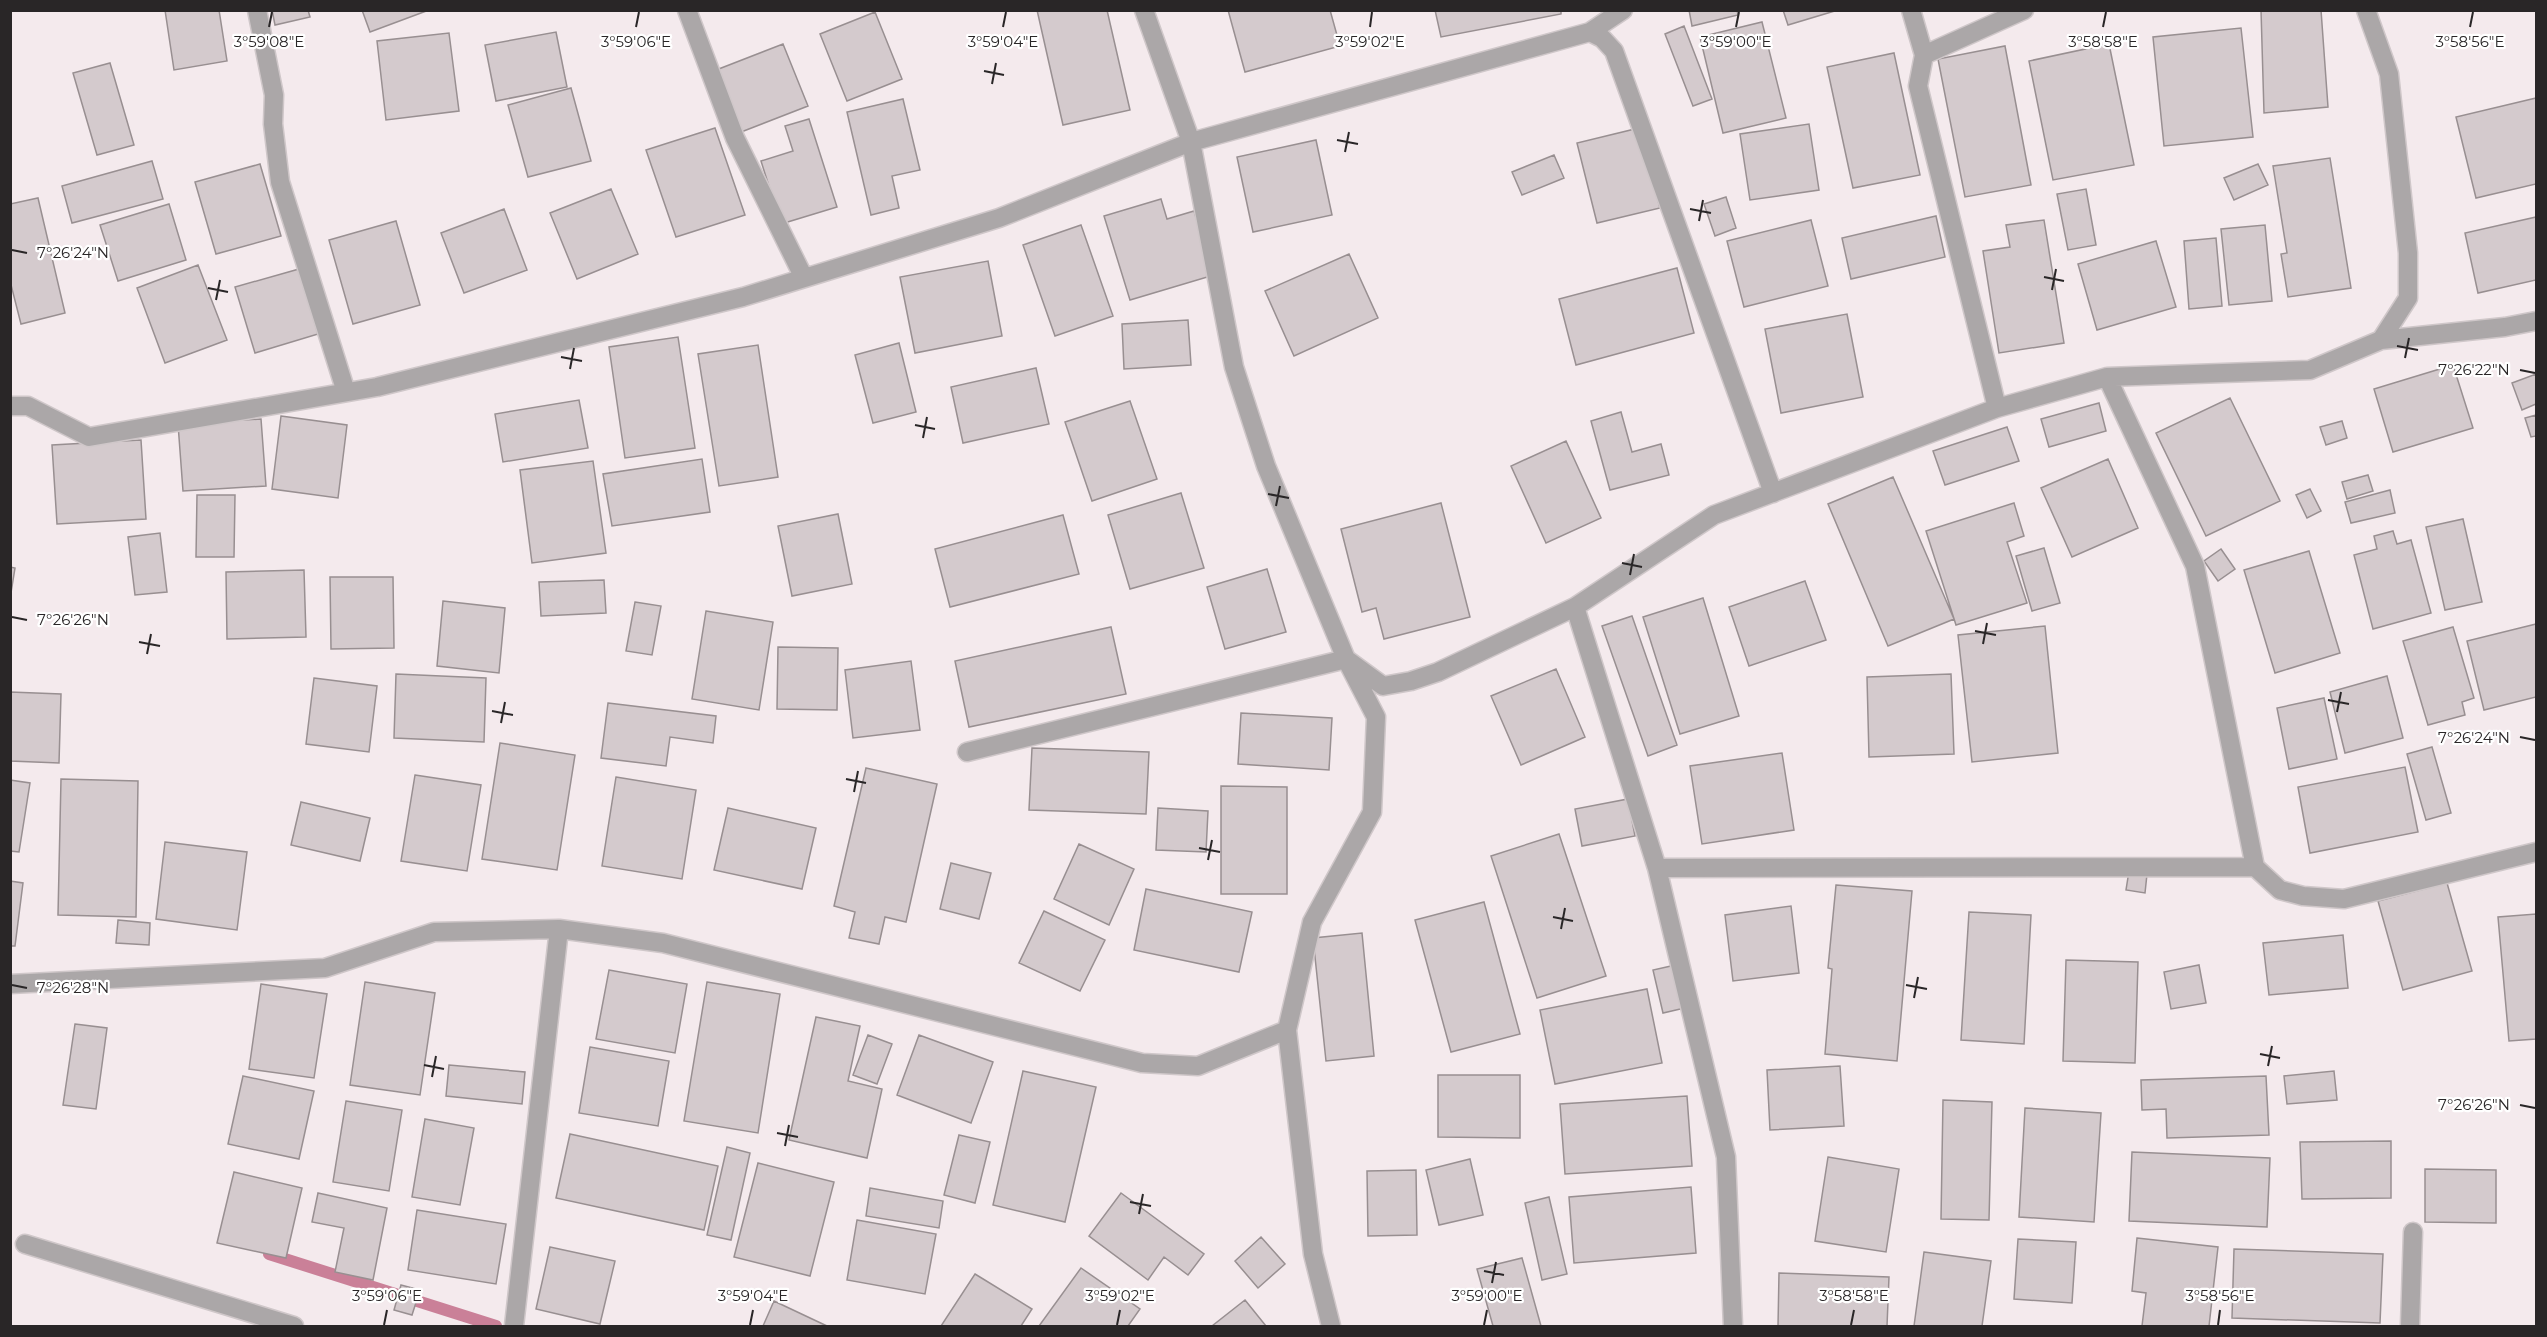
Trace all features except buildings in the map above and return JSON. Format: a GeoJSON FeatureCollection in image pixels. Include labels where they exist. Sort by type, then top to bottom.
{"type":"FeatureCollection","features":[{"type":"Feature","properties":{"kind":"street"},"geometry":{"type":"LineString","coordinates":[[257,10],[274,95],[273,124],[280,182],[346,392]]}},
{"type":"Feature","properties":{"kind":"street"},"geometry":{"type":"LineString","coordinates":[[687,10],[735,138],[804,278]]}},
{"type":"Feature","properties":{"kind":"street"},"geometry":{"type":"LineString","coordinates":[[1144,10],[1191,142],[1234,367],[1266,466],[1346,659],[1376,717],[1372,812],[1312,922],[1287,1030],[1312,1254],[1331,1326]]}},
{"type":"Feature","properties":{"kind":"street"},"geometry":{"type":"LineString","coordinates":[[10,406],[28,406],[89,437],[377,387],[743,297],[999,218],[1191,142],[1590,32],[1623,10]]}},
{"type":"Feature","properties":{"kind":"street"},"geometry":{"type":"LineString","coordinates":[[1911,10],[1924,55],[1918,87],[1997,408]]}},
{"type":"Feature","properties":{"kind":"street"},"geometry":{"type":"LineString","coordinates":[[1924,55],[2024,10]]}},
{"type":"Feature","properties":{"kind":"street"},"geometry":{"type":"LineString","coordinates":[[2366,10],[2390,74],[2408,253],[2408,298],[2381,340]]}},
{"type":"Feature","properties":{"kind":"street"},"geometry":{"type":"LineString","coordinates":[[1590,32],[1602,38],[1614,51],[1773,493]]}},
{"type":"Feature","properties":{"kind":"street"},"geometry":{"type":"LineString","coordinates":[[967,752],[1346,659],[1383,686],[1412,681],[1438,672],[1575,607],[1714,515],[1997,408],[2107,377],[2310,370],[2381,340],[2505,327],[2536,321]]}},
{"type":"Feature","properties":{"kind":"street"},"geometry":{"type":"LineString","coordinates":[[2107,377],[2196,566],[2255,867],[2280,890],[2303,896],[2344,899],[2536,852]]}},
{"type":"Feature","properties":{"kind":"street"},"geometry":{"type":"LineString","coordinates":[[1575,607],[1657,868],[1726,1157],[1733,1326]]}},
{"type":"Feature","properties":{"kind":"street"},"geometry":{"type":"LineString","coordinates":[[1657,868],[2255,867]]}},
{"type":"Feature","properties":{"kind":"street"},"geometry":{"type":"LineString","coordinates":[[10,984],[325,968],[434,932],[559,929],[663,943],[1142,1063],[1198,1066],[1287,1030]]}},
{"type":"Feature","properties":{"kind":"street"},"geometry":{"type":"LineString","coordinates":[[514,1326],[559,929]]}},
{"type":"Feature","properties":{"kind":"street"},"geometry":{"type":"LineString","coordinates":[[2410,1326],[2413,1232]]}},
{"type":"Feature","properties":{"kind":"street"},"geometry":{"type":"LineString","coordinates":[[25,1244],[294,1326]]}},
{"type":"Feature","properties":{"kind":"waterway"},"geometry":{"type":"LineString","coordinates":[[269,1254],[496,1326]]}}]}
